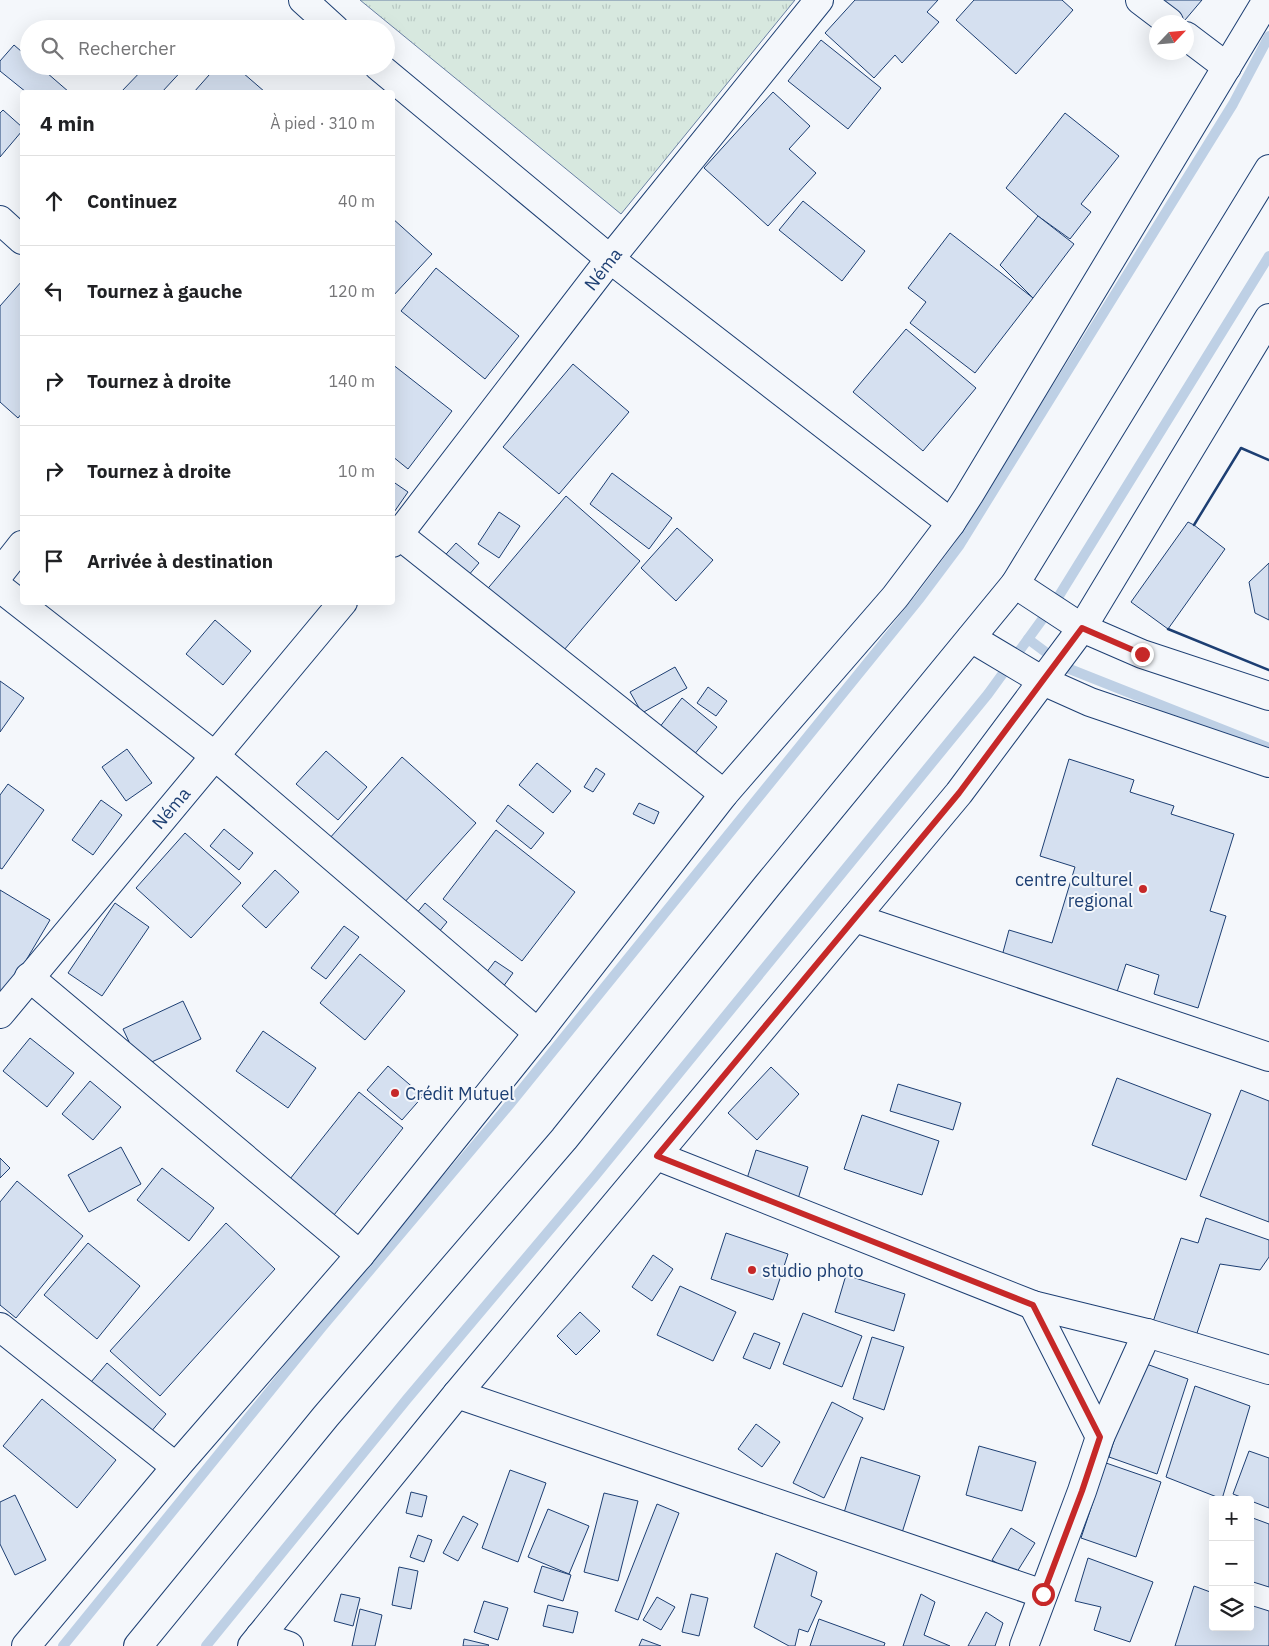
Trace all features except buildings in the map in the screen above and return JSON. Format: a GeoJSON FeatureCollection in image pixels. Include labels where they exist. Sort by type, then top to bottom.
{"type":"FeatureCollection","features":[{"type":"Feature","properties":{"kind":"main road"},"geometry":{"type":"LineString","coordinates":[[303,0],[325,20]]}},
{"type":"Feature","properties":{"kind":"main road","name":"Néma"},"geometry":{"type":"LineString","coordinates":[[396,539],[610,259],[819,0]]}},
{"type":"Feature","properties":{"kind":"main road"},"geometry":{"type":"LineString","coordinates":[[1140,0],[1160,15]]}},
{"type":"Feature","properties":{"kind":"main road"},"geometry":{"type":"LineString","coordinates":[[26,1646],[176,1467],[360,1255],[538,1033],[724,794],[895,597],[951,523],[1268,0]]}},
{"type":"Feature","properties":{"kind":"main road"},"geometry":{"type":"LineString","coordinates":[[1194,42],[1227,67]]}},
{"type":"Feature","properties":{"kind":"main road"},"geometry":{"type":"LineString","coordinates":[[385,80],[610,259],[951,523]]}},
{"type":"Feature","properties":{"kind":"main road"},"geometry":{"type":"LineString","coordinates":[[138,1646],[326,1416],[564,1139],[761,894],[1015,584],[1269,168]]}},
{"type":"Feature","properties":{"kind":"main road"},"geometry":{"type":"LineString","coordinates":[[0,220],[20,238]]}},
{"type":"Feature","properties":{"kind":"main road"},"geometry":{"type":"LineString","coordinates":[[256,1641],[457,1394],[959,793],[1043,681],[1073,622],[1266,328]]}},
{"type":"Feature","properties":{"kind":"main road"},"geometry":{"type":"LineString","coordinates":[[396,539],[724,794]]}},
{"type":"Feature","properties":{"kind":"main road"},"geometry":{"type":"LineString","coordinates":[[0,573],[20,548]]}},
{"type":"Feature","properties":{"kind":"main road"},"geometry":{"type":"LineString","coordinates":[[1015,584],[1073,622],[1142,654],[1269,696]]}},
{"type":"Feature","properties":{"kind":"main road"},"geometry":{"type":"LineString","coordinates":[[0,588],[20,604]]}},
{"type":"Feature","properties":{"kind":"main road"},"geometry":{"type":"LineString","coordinates":[[22,605],[215,756],[538,1033]]}},
{"type":"Feature","properties":{"kind":"main road","name":"Néma"},"geometry":{"type":"LineString","coordinates":[[0,1014],[341,605]]}},
{"type":"Feature","properties":{"kind":"main road"},"geometry":{"type":"LineString","coordinates":[[971,638],[1043,681],[1090,702],[1269,763]]}},
{"type":"Feature","properties":{"kind":"main road"},"geometry":{"type":"LineString","coordinates":[[855,918],[1269,1057]]}},
{"type":"Feature","properties":{"kind":"main road"},"geometry":{"type":"LineString","coordinates":[[29,977],[360,1255]]}},
{"type":"Feature","properties":{"kind":"main road"},"geometry":{"type":"LineString","coordinates":[[657,1156],[1033,1305],[1147,1334],[1269,1370]]}},
{"type":"Feature","properties":{"kind":"main road"},"geometry":{"type":"LineString","coordinates":[[1033,1305],[1100,1437]]}},
{"type":"Feature","properties":{"kind":"main road"},"geometry":{"type":"LineString","coordinates":[[0,1327],[176,1467]]}},
{"type":"Feature","properties":{"kind":"main road"},"geometry":{"type":"LineString","coordinates":[[1024,1646],[1082,1491],[1100,1437],[1147,1334]]}},
{"type":"Feature","properties":{"kind":"main road"},"geometry":{"type":"LineString","coordinates":[[457,1394],[1043,1594]]}},
{"type":"Feature","properties":{"kind":"main road"},"geometry":{"type":"LineString","coordinates":[[256,1641],[288,1646]]}},
{"type":"Feature","properties":{"kind":"green space"},"geometry":{"type":"Polygon","coordinates":[[[360,0],[795,0],[621,214],[395,29],[395,20],[384,20],[360,0]]]}},
{"type":"Feature","properties":{"kind":"waterway"},"geometry":{"type":"LineString","coordinates":[[63,1646],[322,1327],[510,1104],[920,598],[959,546],[1233,104],[1269,36]]}},
{"type":"Feature","properties":{"kind":"waterway"},"geometry":{"type":"LineString","coordinates":[[206,1646],[407,1399],[595,1176],[988,694],[1057,599],[1269,256]]}},
{"type":"Feature","properties":{"kind":"waterway"},"geometry":{"type":"LineString","coordinates":[[1028,639],[1067,668],[1269,748]]}},
{"type":"Feature","properties":{"kind":"wall"},"geometry":{"type":"LineString","coordinates":[[1194,525],[1241,448],[1269,460]]}},
{"type":"Feature","properties":{"kind":"wall"},"geometry":{"type":"LineString","coordinates":[[1168,629],[1269,670]]}},
{"type":"Feature","properties":{"kind":"place","name":"centre culturel regional"},"geometry":{"type":"Point","coordinates":[1143,889]}},
{"type":"Feature","properties":{"kind":"place","name":"Crédit Mutuel"},"geometry":{"type":"Point","coordinates":[395,1093]}},
{"type":"Feature","properties":{"kind":"place","name":"studio photo"},"geometry":{"type":"Point","coordinates":[752,1270]}},
{"type":"Feature","properties":{"kind":"route"},"geometry":{"type":"LineString","coordinates":[[1043,1594],[1082,1491],[1100,1437],[1033,1305],[657,1156],[959,793],[1082,628],[1142,654]]}}]}
